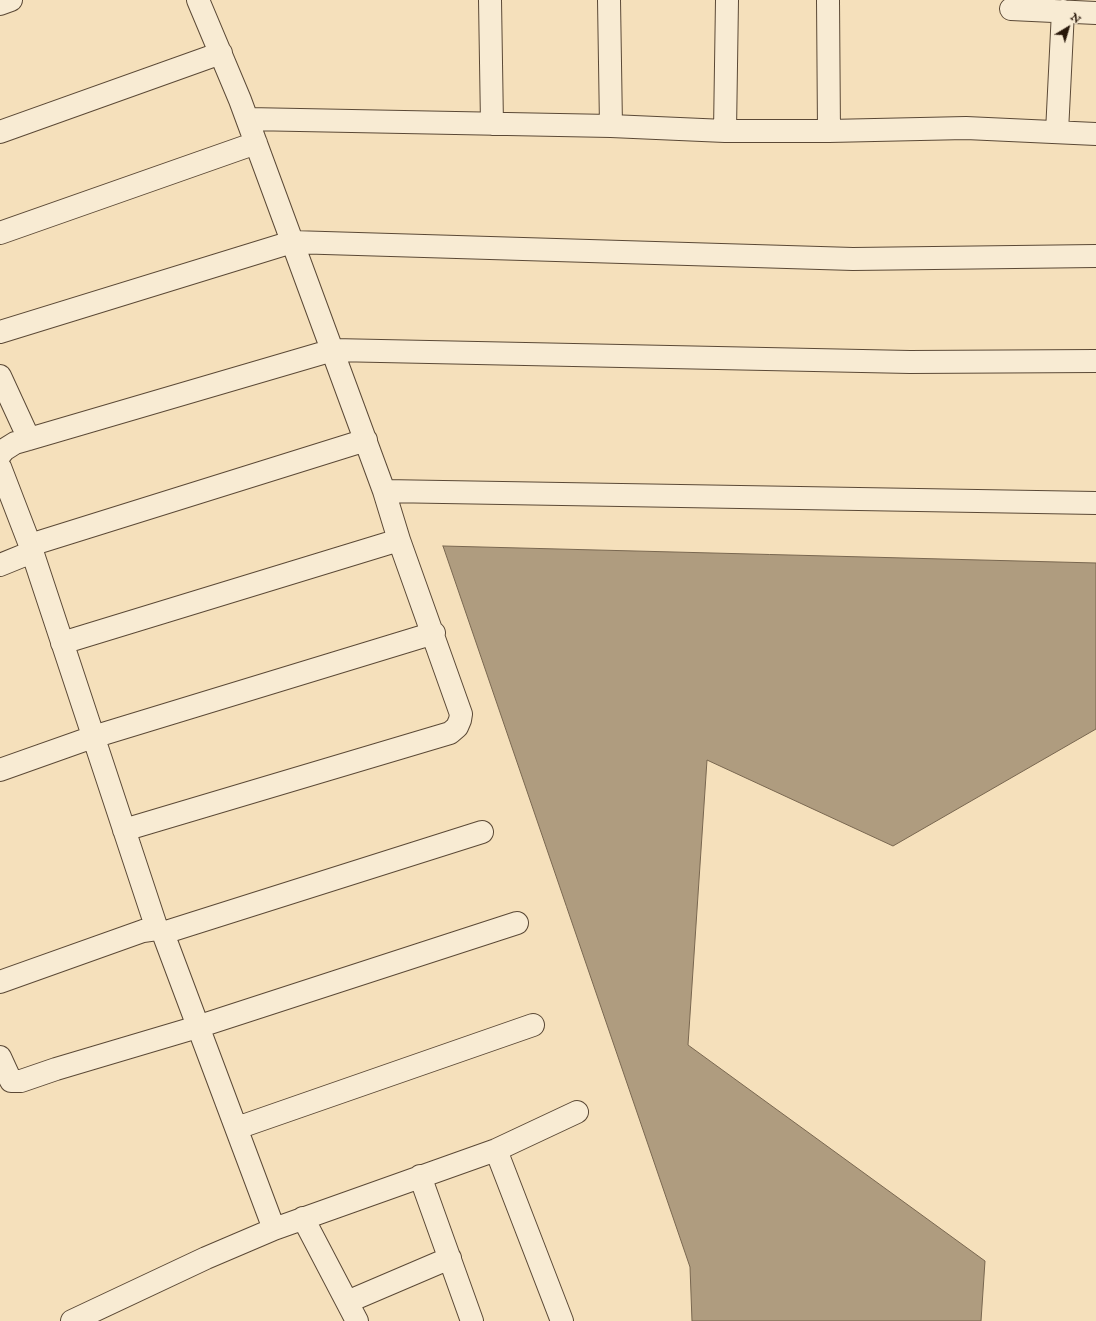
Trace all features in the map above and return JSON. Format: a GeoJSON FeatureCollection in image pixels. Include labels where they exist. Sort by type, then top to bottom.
{"type":"FeatureCollection","features":[{"type":"Feature","properties":{"kind":"street"},"geometry":{"type":"LineString","coordinates":[[0,4],[11,0]]}},
{"type":"Feature","properties":{"kind":"street"},"geometry":{"type":"LineString","coordinates":[[124,830],[450,734],[457,727],[461,714],[434,633],[399,540],[366,440],[248,119],[198,0]]}},
{"type":"Feature","properties":{"kind":"street"},"geometry":{"type":"LineString","coordinates":[[490,0],[492,124]]}},
{"type":"Feature","properties":{"kind":"street"},"geometry":{"type":"LineString","coordinates":[[609,0],[611,126]]}},
{"type":"Feature","properties":{"kind":"street"},"geometry":{"type":"LineString","coordinates":[[725,131],[727,0]]}},
{"type":"Feature","properties":{"kind":"street"},"geometry":{"type":"LineString","coordinates":[[828,0],[829,131]]}},
{"type":"Feature","properties":{"kind":"street"},"geometry":{"type":"LineString","coordinates":[[1011,9],[1096,13]]}},
{"type":"Feature","properties":{"kind":"street"},"geometry":{"type":"LineString","coordinates":[[1057,132],[1063,11]]}},
{"type":"Feature","properties":{"kind":"street"},"geometry":{"type":"LineString","coordinates":[[0,132],[221,53]]}},
{"type":"Feature","properties":{"kind":"street"},"geometry":{"type":"LineString","coordinates":[[248,119],[611,126],[725,131],[829,131],[966,128],[1096,134]]}},
{"type":"Feature","properties":{"kind":"street"},"geometry":{"type":"LineString","coordinates":[[0,233],[256,143]]}},
{"type":"Feature","properties":{"kind":"street"},"geometry":{"type":"LineString","coordinates":[[0,332],[292,242],[853,259],[1096,256]]}},
{"type":"Feature","properties":{"kind":"street"},"geometry":{"type":"LineString","coordinates":[[0,455],[4,450],[15,443],[333,350],[902,362],[1096,361]]}},
{"type":"Feature","properties":{"kind":"street"},"geometry":{"type":"LineString","coordinates":[[0,376],[29,439]]}},
{"type":"Feature","properties":{"kind":"street"},"geometry":{"type":"LineString","coordinates":[[0,565],[31,549],[366,440]]}},
{"type":"Feature","properties":{"kind":"street"},"geometry":{"type":"LineString","coordinates":[[3,481],[31,549],[124,830],[160,931],[199,1026],[274,1229]]}},
{"type":"Feature","properties":{"kind":"street"},"geometry":{"type":"LineString","coordinates":[[384,491],[1096,503]]}},
{"type":"Feature","properties":{"kind":"street"},"geometry":{"type":"LineString","coordinates":[[62,643],[399,540]]}},
{"type":"Feature","properties":{"kind":"street"},"geometry":{"type":"LineString","coordinates":[[0,770],[93,737],[434,633]]}},
{"type":"Feature","properties":{"kind":"street"},"geometry":{"type":"LineString","coordinates":[[0,982],[143,931],[160,931],[482,832]]}},
{"type":"Feature","properties":{"kind":"street"},"geometry":{"type":"LineString","coordinates":[[0,1057],[10,1081],[21,1081],[199,1026],[517,923]]}},
{"type":"Feature","properties":{"kind":"street"},"geometry":{"type":"LineString","coordinates":[[237,1128],[533,1025]]}},
{"type":"Feature","properties":{"kind":"street"},"geometry":{"type":"LineString","coordinates":[[72,1321],[206,1258],[274,1229],[496,1150],[577,1112]]}},
{"type":"Feature","properties":{"kind":"street"},"geometry":{"type":"LineString","coordinates":[[496,1150],[562,1321]]}},
{"type":"Feature","properties":{"kind":"street"},"geometry":{"type":"LineString","coordinates":[[420,1176],[472,1321]]}},
{"type":"Feature","properties":{"kind":"street"},"geometry":{"type":"LineString","coordinates":[[303,1218],[357,1321]]}},
{"type":"Feature","properties":{"kind":"street"},"geometry":{"type":"LineString","coordinates":[[347,1302],[450,1258]]}},
{"type":"Feature","properties":{"kind":"shaded area"},"geometry":{"type":"Polygon","coordinates":[[[443,546],[1096,563],[1096,729],[893,846],[707,760],[688,1045],[985,1261],[981,1321],[692,1321],[690,1267],[443,546]]]}}]}
